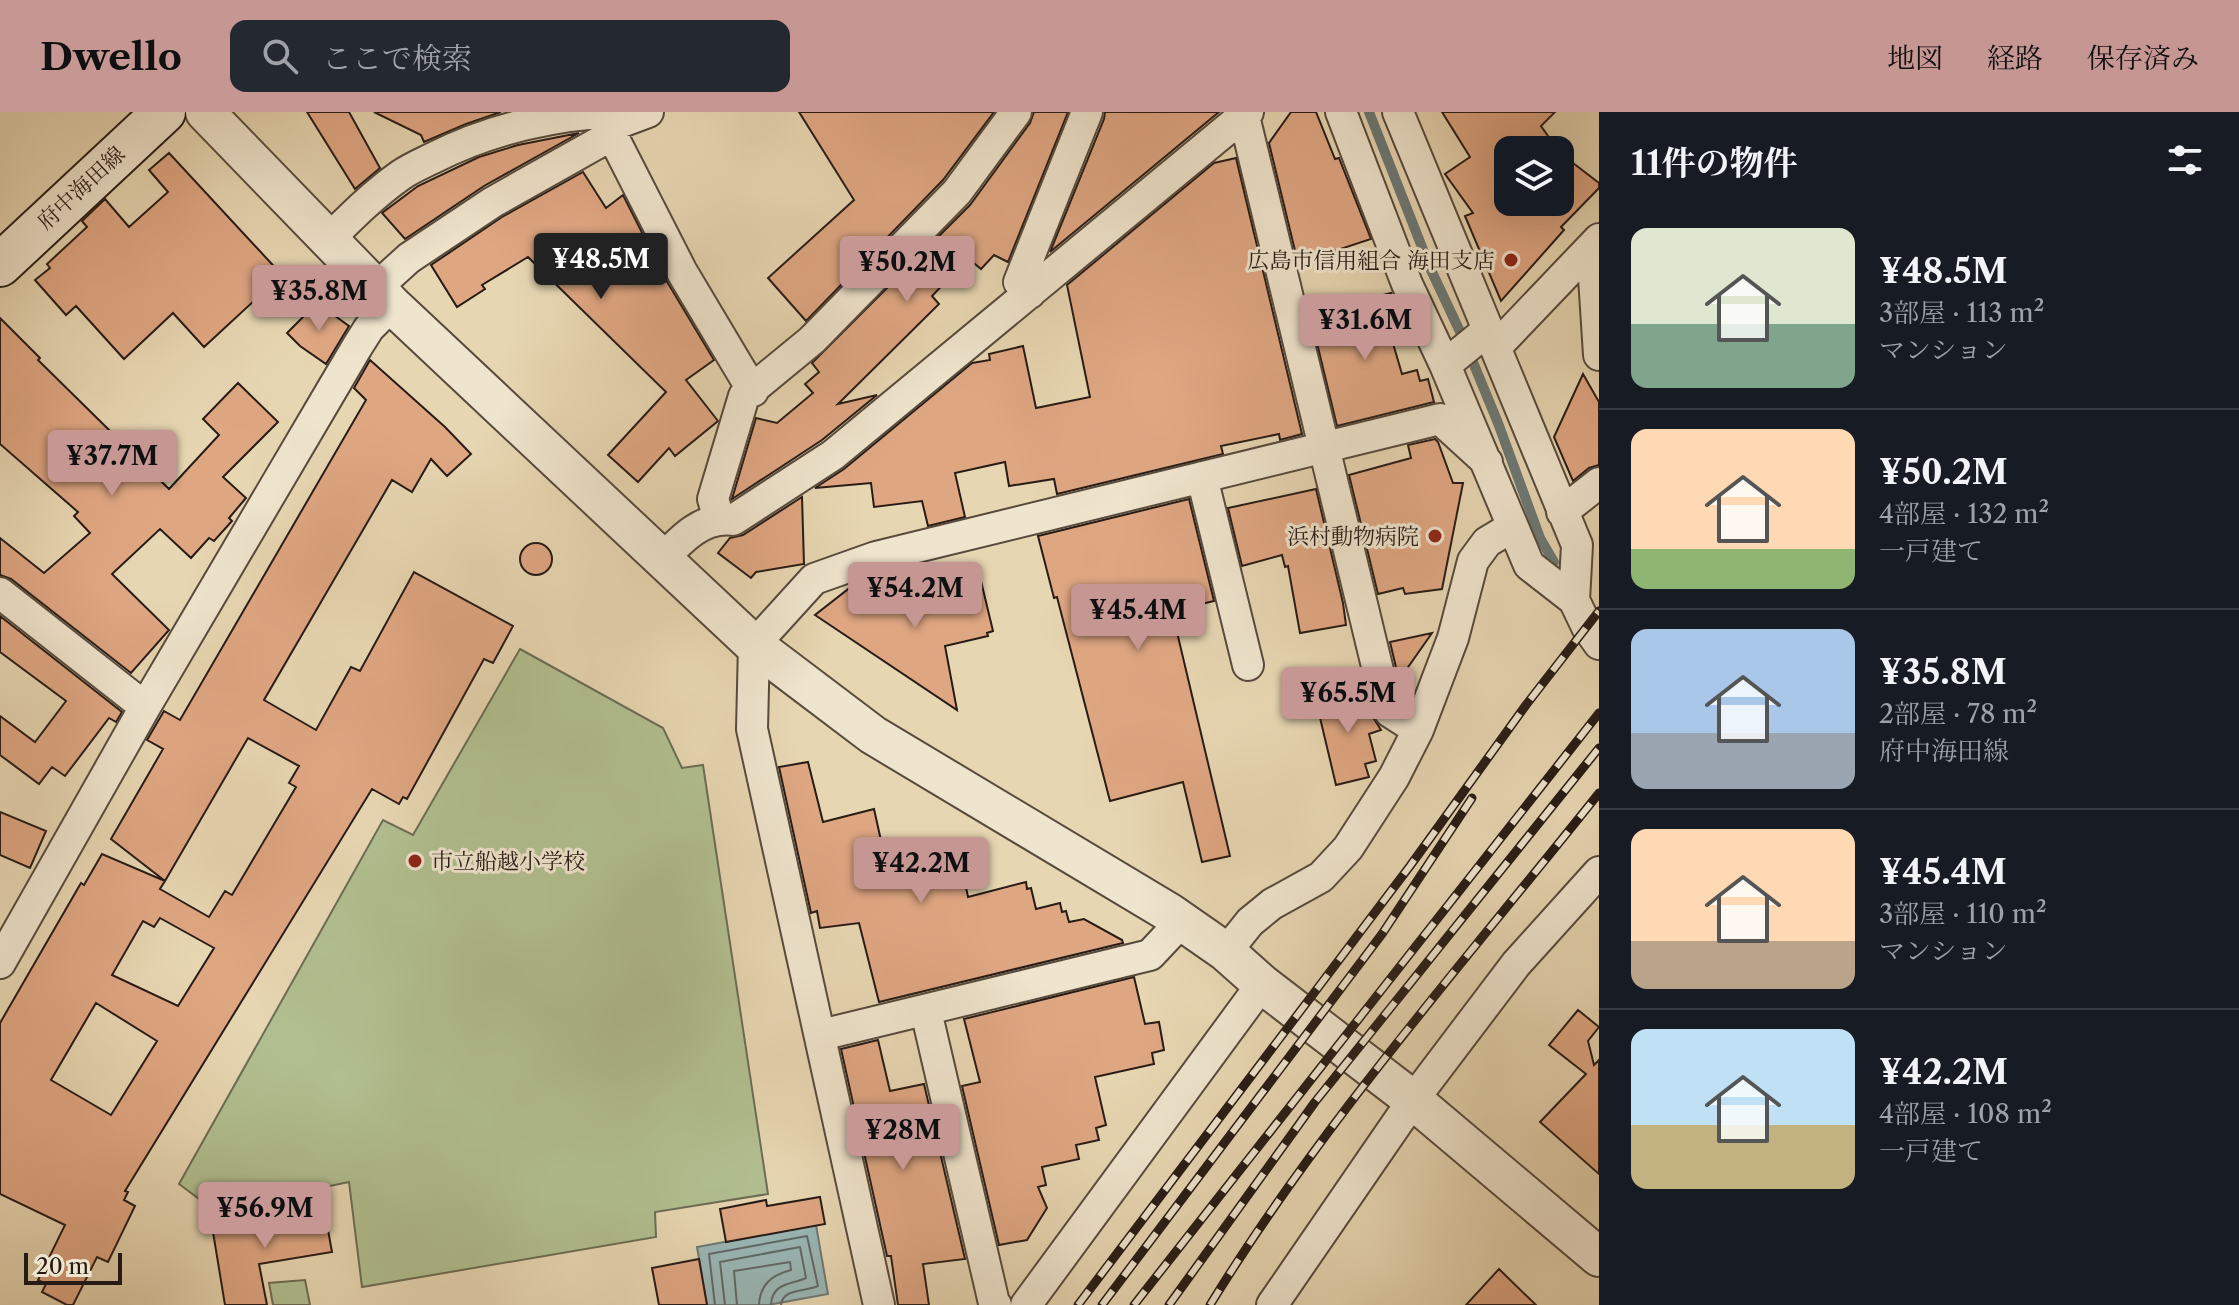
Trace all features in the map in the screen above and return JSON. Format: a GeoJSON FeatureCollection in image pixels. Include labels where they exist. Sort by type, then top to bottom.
{"type":"FeatureCollection","features":[{"type":"Feature","properties":{"kind":"main road","name":"府中海田線"},"geometry":{"type":"LineString","coordinates":[[0,265],[164,112]]}},
{"type":"Feature","properties":{"kind":"street"},"geometry":{"type":"LineString","coordinates":[[205,112],[384,297],[754,645],[873,735],[1182,921],[1226,952],[1262,984],[1413,1100],[1599,1257]]}},
{"type":"Feature","properties":{"kind":"street"},"geometry":{"type":"LineString","coordinates":[[328,240],[363,205],[403,173],[505,127],[552,117],[603,122],[648,112]]}},
{"type":"Feature","properties":{"kind":"street"},"geometry":{"type":"LineString","coordinates":[[719,518],[713,499],[744,396],[812,340],[957,192],[1016,112]]}},
{"type":"Feature","properties":{"kind":"street"},"geometry":{"type":"LineString","coordinates":[[1030,293],[1019,282],[1087,112]]}},
{"type":"Feature","properties":{"kind":"street"},"geometry":{"type":"LineString","coordinates":[[1341,112],[1407,284],[1469,354],[1562,512],[1577,545],[1574,600]]}},
{"type":"Feature","properties":{"kind":"street"},"geometry":{"type":"LineString","coordinates":[[1398,112],[1469,354],[1487,462],[1529,565],[1574,600],[1599,644]]}},
{"type":"Feature","properties":{"kind":"street"},"geometry":{"type":"LineString","coordinates":[[662,560],[684,536],[719,518],[733,520],[833,455],[1246,114],[1382,687],[1390,712],[1418,730]]}},
{"type":"Feature","properties":{"kind":"street"},"geometry":{"type":"LineString","coordinates":[[0,963],[145,707],[409,258],[603,122]]}},
{"type":"Feature","properties":{"kind":"street"},"geometry":{"type":"LineString","coordinates":[[603,122],[682,272],[753,391]]}},
{"type":"Feature","properties":{"kind":"street"},"geometry":{"type":"LineString","coordinates":[[1440,419],[1469,354],[1590,249]]}},
{"type":"Feature","properties":{"kind":"street"},"geometry":{"type":"LineString","coordinates":[[1590,249],[1599,355]]}},
{"type":"Feature","properties":{"kind":"street"},"geometry":{"type":"LineString","coordinates":[[879,1305],[752,729],[754,645],[814,579],[876,557],[1440,419]]}},
{"type":"Feature","properties":{"kind":"street"},"geometry":{"type":"LineString","coordinates":[[1440,419],[1487,462]]}},
{"type":"Feature","properties":{"kind":"street"},"geometry":{"type":"LineString","coordinates":[[1202,477],[1248,665]]}},
{"type":"Feature","properties":{"kind":"street"},"geometry":{"type":"LineString","coordinates":[[1562,512],[1599,483]]}},
{"type":"Feature","properties":{"kind":"street"},"geometry":{"type":"LineString","coordinates":[[1226,952],[1250,922],[1272,904],[1321,877],[1348,848],[1394,777],[1418,730],[1453,638],[1473,561],[1487,542],[1512,527]]}},
{"type":"Feature","properties":{"kind":"street"},"geometry":{"type":"LineString","coordinates":[[0,593],[145,707]]}},
{"type":"Feature","properties":{"kind":"street"},"geometry":{"type":"LineString","coordinates":[[1272,1305],[1413,1100],[1516,964],[1599,872]]}},
{"type":"Feature","properties":{"kind":"street"},"geometry":{"type":"LineString","coordinates":[[821,1035],[1150,955],[1182,921]]}},
{"type":"Feature","properties":{"kind":"street"},"geometry":{"type":"LineString","coordinates":[[1026,1305],[1262,984]]}},
{"type":"Feature","properties":{"kind":"street"},"geometry":{"type":"LineString","coordinates":[[926,1011],[996,1305]]}},
{"type":"Feature","properties":{"kind":"green space"},"geometry":{"type":"Polygon","coordinates":[[[520,649],[663,728],[682,768],[703,765],[768,1194],[655,1212],[656,1237],[362,1287],[349,1182],[214,1210],[179,1184],[383,820],[413,835],[520,649]]]}},
{"type":"Feature","properties":{"kind":"green space"},"geometry":{"type":"Polygon","coordinates":[[[305,1280],[310,1305],[273,1305],[269,1283],[305,1280]]]}},
{"type":"Feature","properties":{"kind":"water"},"geometry":{"type":"Polygon","coordinates":[[[816,1225],[828,1294],[768,1305],[707,1305],[697,1247],[816,1225]]]}},
{"type":"Feature","properties":{"kind":"building"},"geometry":{"type":"Polygon","coordinates":[[[307,112],[349,112],[380,168],[355,189],[307,112]]]}},
{"type":"Feature","properties":{"kind":"building"},"geometry":{"type":"Polygon","coordinates":[[[374,112],[501,112],[424,142],[421,135],[374,112]]]}},
{"type":"Feature","properties":{"kind":"building"},"geometry":{"type":"Polygon","coordinates":[[[799,112],[994,112],[943,180],[806,321],[768,278],[854,200],[799,112]]]}},
{"type":"Feature","properties":{"kind":"building"},"geometry":{"type":"Polygon","coordinates":[[[1034,112],[1068,112],[1008,262],[994,255],[981,269],[968,258],[932,296],[939,304],[838,404],[877,395],[822,440],[732,499],[756,418],[777,423],[813,393],[805,384],[819,372],[812,363],[970,205],[1030,123],[1034,112]]]}},
{"type":"Feature","properties":{"kind":"building"},"geometry":{"type":"Polygon","coordinates":[[[1105,112],[1219,112],[1050,252],[1104,119],[1105,112]]]}},
{"type":"Feature","properties":{"kind":"building"},"geometry":{"type":"Polygon","coordinates":[[[1291,112],[1316,112],[1335,159],[1339,158],[1371,239],[1298,263],[1269,143],[1291,112]]]}},
{"type":"Feature","properties":{"kind":"building"},"geometry":{"type":"Polygon","coordinates":[[[1442,112],[1555,112],[1541,126],[1548,136],[1494,136],[1494,216],[1572,216],[1561,227],[1564,230],[1501,301],[1465,216],[1473,213],[1445,174],[1470,157],[1442,112]]]}},
{"type":"Feature","properties":{"kind":"building"},"geometry":{"type":"Polygon","coordinates":[[[579,133],[484,186],[405,239],[382,213],[418,186],[479,157],[518,145],[579,133]]]}},
{"type":"Feature","properties":{"kind":"building"},"geometry":{"type":"Polygon","coordinates":[[[169,153],[282,275],[204,347],[173,313],[124,359],[76,306],[66,315],[35,280],[50,268],[47,264],[87,227],[82,221],[105,199],[129,227],[168,192],[149,170],[169,153]]]}},
{"type":"Feature","properties":{"kind":"building"},"geometry":{"type":"Polygon","coordinates":[[[1236,158],[1302,434],[1280,440],[1279,434],[1221,446],[1223,454],[1057,494],[1054,479],[1009,486],[1005,462],[955,473],[965,517],[928,526],[922,501],[874,507],[871,483],[815,488],[844,469],[972,363],[990,360],[989,354],[1023,346],[1036,408],[1090,397],[1067,285],[1214,163],[1236,158]]]}},
{"type":"Feature","properties":{"kind":"building"},"geometry":{"type":"Polygon","coordinates":[[[1574,164],[1599,183],[1599,188],[1574,214],[1574,164]]]}},
{"type":"Feature","properties":{"kind":"building"},"geometry":{"type":"Polygon","coordinates":[[[583,172],[606,208],[623,195],[666,280],[714,360],[686,380],[718,421],[675,456],[669,448],[638,482],[608,455],[666,392],[528,257],[482,285],[485,289],[457,307],[431,265],[502,217],[583,172]]]}},
{"type":"Feature","properties":{"kind":"building"},"geometry":{"type":"Polygon","coordinates":[[[1391,293],[1402,319],[1387,323],[1402,374],[1417,370],[1420,381],[1428,379],[1434,402],[1337,426],[1310,314],[1391,293]]]}},
{"type":"Feature","properties":{"kind":"building"},"geometry":{"type":"Polygon","coordinates":[[[317,303],[349,326],[326,364],[287,333],[317,303]]]}},
{"type":"Feature","properties":{"kind":"building"},"geometry":{"type":"Polygon","coordinates":[[[0,318],[40,358],[38,360],[169,489],[219,435],[203,419],[238,383],[278,422],[223,477],[246,498],[229,518],[232,521],[214,541],[209,538],[191,558],[160,529],[112,574],[169,630],[131,673],[11,579],[0,575],[0,538],[44,573],[90,533],[74,516],[78,512],[0,444],[0,318]]]}},
{"type":"Feature","properties":{"kind":"building"},"geometry":{"type":"Polygon","coordinates":[[[370,360],[471,454],[447,476],[431,459],[412,492],[392,480],[264,700],[316,730],[351,667],[360,671],[414,572],[513,626],[493,663],[484,659],[407,799],[403,797],[399,804],[372,789],[125,1191],[128,1192],[124,1200],[135,1206],[108,1262],[97,1257],[73,1305],[67,1305],[42,1292],[46,1284],[38,1280],[65,1225],[0,1194],[0,1023],[81,883],[84,885],[102,854],[165,881],[111,839],[163,749],[147,740],[164,711],[180,720],[366,400],[354,388],[370,360]],[[248,738],[160,889],[209,917],[225,891],[232,895],[296,787],[289,783],[299,766],[248,738]],[[160,918],[154,927],[143,921],[112,975],[178,1006],[214,948],[160,918]],[[96,1003],[51,1080],[111,1115],[157,1041],[96,1003]]]}},
{"type":"Feature","properties":{"kind":"building"},"geometry":{"type":"Polygon","coordinates":[[[1583,374],[1599,402],[1599,465],[1589,468],[1573,481],[1554,437],[1583,374]]]}},
{"type":"Feature","properties":{"kind":"building"},"geometry":{"type":"Polygon","coordinates":[[[1435,439],[1453,483],[1463,483],[1442,589],[1405,594],[1403,588],[1378,594],[1349,475],[1411,458],[1408,445],[1435,439]]]}},
{"type":"Feature","properties":{"kind":"building"},"geometry":{"type":"Polygon","coordinates":[[[1316,489],[1346,625],[1300,633],[1288,566],[1285,567],[1282,555],[1242,566],[1228,508],[1316,489]]]}},
{"type":"Feature","properties":{"kind":"building"},"geometry":{"type":"Polygon","coordinates":[[[802,497],[804,564],[756,572],[751,578],[718,553],[730,538],[743,535],[802,497]]]}},
{"type":"Feature","properties":{"kind":"building"},"geometry":{"type":"Polygon","coordinates":[[[1189,499],[1214,601],[1172,611],[1230,856],[1202,862],[1183,782],[1110,801],[1038,536],[1189,499]]]}},
{"type":"Feature","properties":{"kind":"building"},"geometry":{"type":"Polygon","coordinates":[[[536,543],[547,548],[552,559],[547,570],[536,575],[525,570],[520,559],[525,548],[536,543]]]}},
{"type":"Feature","properties":{"kind":"building"},"geometry":{"type":"Polygon","coordinates":[[[980,577],[993,631],[987,633],[988,636],[945,646],[957,710],[815,615],[864,580],[872,609],[934,594],[933,588],[980,577]]]}},
{"type":"Feature","properties":{"kind":"building"},"geometry":{"type":"Polygon","coordinates":[[[0,616],[122,712],[116,722],[109,718],[65,776],[52,767],[39,784],[0,755],[0,716],[35,742],[66,701],[0,652],[0,616]]]}},
{"type":"Feature","properties":{"kind":"building"},"geometry":{"type":"Polygon","coordinates":[[[1432,633],[1399,680],[1390,642],[1432,633]]]}},
{"type":"Feature","properties":{"kind":"building"},"geometry":{"type":"Polygon","coordinates":[[[1364,689],[1373,717],[1381,730],[1369,734],[1376,761],[1365,764],[1369,777],[1336,785],[1316,701],[1364,689]]]}},
{"type":"Feature","properties":{"kind":"building"},"geometry":{"type":"Polygon","coordinates":[[[808,762],[823,822],[874,809],[886,863],[949,849],[951,855],[959,853],[968,897],[1026,882],[1027,889],[1031,888],[1036,909],[1060,903],[1069,922],[1084,919],[1123,943],[879,1002],[859,923],[820,928],[817,911],[811,913],[779,767],[808,762]]]}},
{"type":"Feature","properties":{"kind":"building"},"geometry":{"type":"Polygon","coordinates":[[[0,812],[46,831],[30,868],[0,855],[0,812]]]}},
{"type":"Feature","properties":{"kind":"building"},"geometry":{"type":"Polygon","coordinates":[[[1134,977],[1145,1024],[1159,1022],[1164,1050],[1152,1053],[1154,1064],[1095,1077],[1106,1125],[1096,1128],[1099,1140],[1076,1145],[1079,1159],[1042,1167],[1046,1185],[1038,1187],[1047,1208],[1027,1240],[999,1245],[962,1086],[980,1082],[964,1019],[1134,977]]]}},
{"type":"Feature","properties":{"kind":"building"},"geometry":{"type":"Polygon","coordinates":[[[1578,1010],[1599,1027],[1588,1041],[1594,1065],[1599,1060],[1599,1174],[1540,1122],[1586,1074],[1549,1045],[1578,1010]]]}},
{"type":"Feature","properties":{"kind":"building"},"geometry":{"type":"Polygon","coordinates":[[[878,1040],[890,1091],[924,1084],[965,1259],[923,1264],[929,1305],[898,1305],[891,1256],[887,1256],[841,1049],[878,1040]]]}},
{"type":"Feature","properties":{"kind":"building"},"geometry":{"type":"Polygon","coordinates":[[[820,1197],[825,1224],[726,1242],[720,1209],[766,1200],[767,1206],[820,1197]]]}},
{"type":"Feature","properties":{"kind":"building"},"geometry":{"type":"Polygon","coordinates":[[[324,1208],[332,1252],[259,1264],[267,1305],[225,1305],[212,1226],[324,1208]]]}},
{"type":"Feature","properties":{"kind":"building"},"geometry":{"type":"Polygon","coordinates":[[[699,1259],[707,1305],[659,1305],[652,1268],[699,1259]]]}},
{"type":"Feature","properties":{"kind":"building"},"geometry":{"type":"Polygon","coordinates":[[[1499,1269],[1536,1305],[1466,1305],[1499,1269]]]}},
{"type":"Feature","properties":{"kind":"waterway"},"geometry":{"type":"LineString","coordinates":[[1369,112],[1431,270],[1498,423],[1540,538],[1554,562]]}},
{"type":"Feature","properties":{"kind":"railway"},"geometry":{"type":"LineString","coordinates":[[1078,1305],[1599,611]]}},
{"type":"Feature","properties":{"kind":"railway"},"geometry":{"type":"LineString","coordinates":[[1134,1305],[1599,713]]}},
{"type":"Feature","properties":{"kind":"railway"},"geometry":{"type":"LineString","coordinates":[[1169,1305],[1315,1102],[1599,748]]}},
{"type":"Feature","properties":{"kind":"railway"},"geometry":{"type":"LineString","coordinates":[[1210,1305],[1253,1238],[1347,1107],[1599,793]]}},
{"type":"Feature","properties":{"kind":"railway"},"geometry":{"type":"LineString","coordinates":[[1102,1305],[1382,934],[1472,798]]}},
{"type":"Feature","properties":{"kind":"place","name":"広島市信用組合 海田支店"},"geometry":{"type":"Point","coordinates":[1511,260]}},
{"type":"Feature","properties":{"kind":"place","name":"浜村動物病院"},"geometry":{"type":"Point","coordinates":[1435,536]}},
{"type":"Feature","properties":{"kind":"place","name":"市立船越小学校"},"geometry":{"type":"Point","coordinates":[415,861]}}]}
